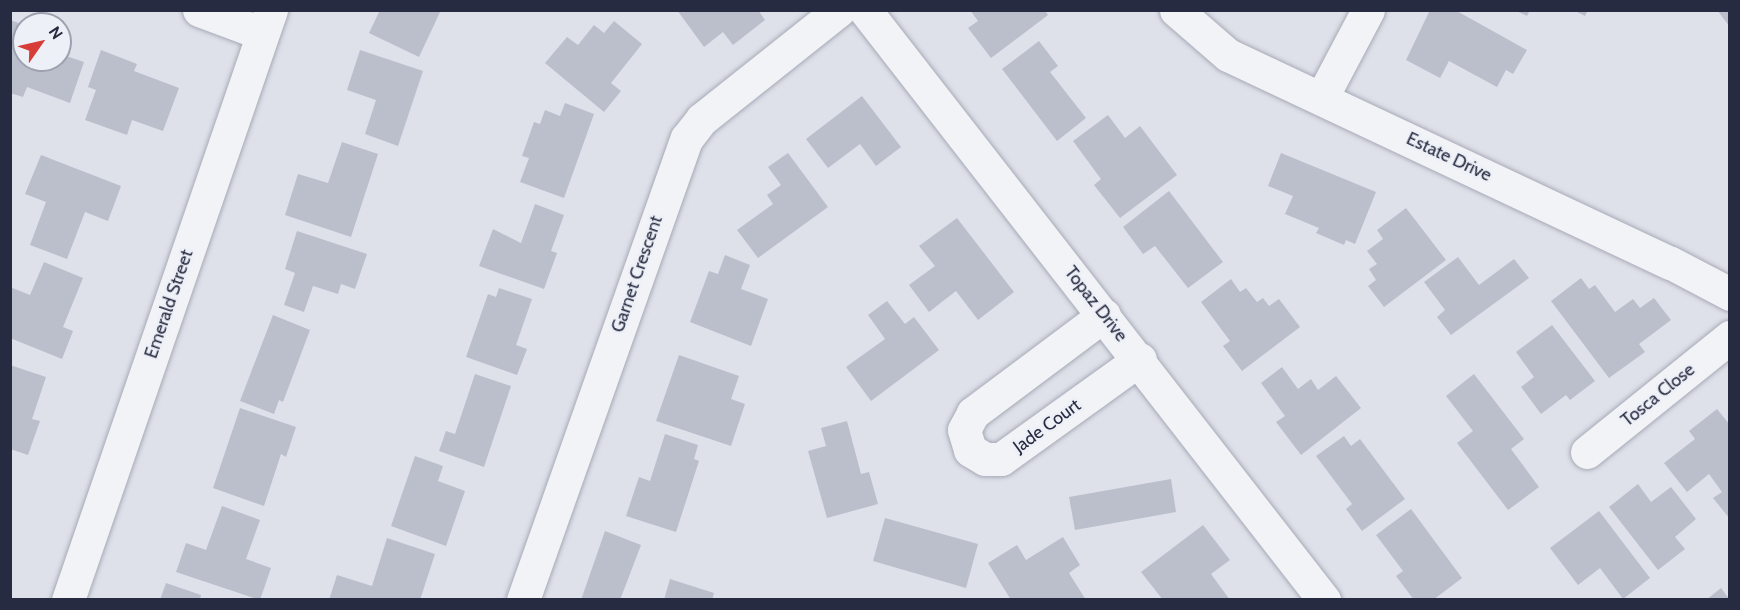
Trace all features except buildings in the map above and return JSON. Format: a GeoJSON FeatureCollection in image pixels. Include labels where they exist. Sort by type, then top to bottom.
{"type":"FeatureCollection","features":[{"type":"Feature","properties":{"kind":"street"},"geometry":{"type":"LineString","coordinates":[[200,10],[266,22]]}},
{"type":"Feature","properties":{"kind":"street","name":"Garnet Crescent"},"geometry":{"type":"LineString","coordinates":[[523,600],[687,138],[702,119],[839,10]]}},
{"type":"Feature","properties":{"kind":"street","name":"Topaz Drive"},"geometry":{"type":"LineString","coordinates":[[865,10],[1140,359],[1324,600]]}},
{"type":"Feature","properties":{"kind":"street","name":"Estate Drive"},"geometry":{"type":"LineString","coordinates":[[1176,10],[1228,55],[1322,97],[1661,258],[1730,294]]}},
{"type":"Feature","properties":{"kind":"street"},"geometry":{"type":"LineString","coordinates":[[1322,97],[1368,10]]}},
{"type":"Feature","properties":{"kind":"street","name":"Emerald Street"},"geometry":{"type":"LineString","coordinates":[[68,600],[266,22]]}},
{"type":"Feature","properties":{"kind":"street","name":"Jade Court"},"geometry":{"type":"LineString","coordinates":[[1104,315],[973,413],[964,430],[970,450],[984,459],[1001,459],[1140,359]]}},
{"type":"Feature","properties":{"kind":"street","name":"Tosca Close"},"geometry":{"type":"LineString","coordinates":[[1587,452],[1730,337]]}}]}
